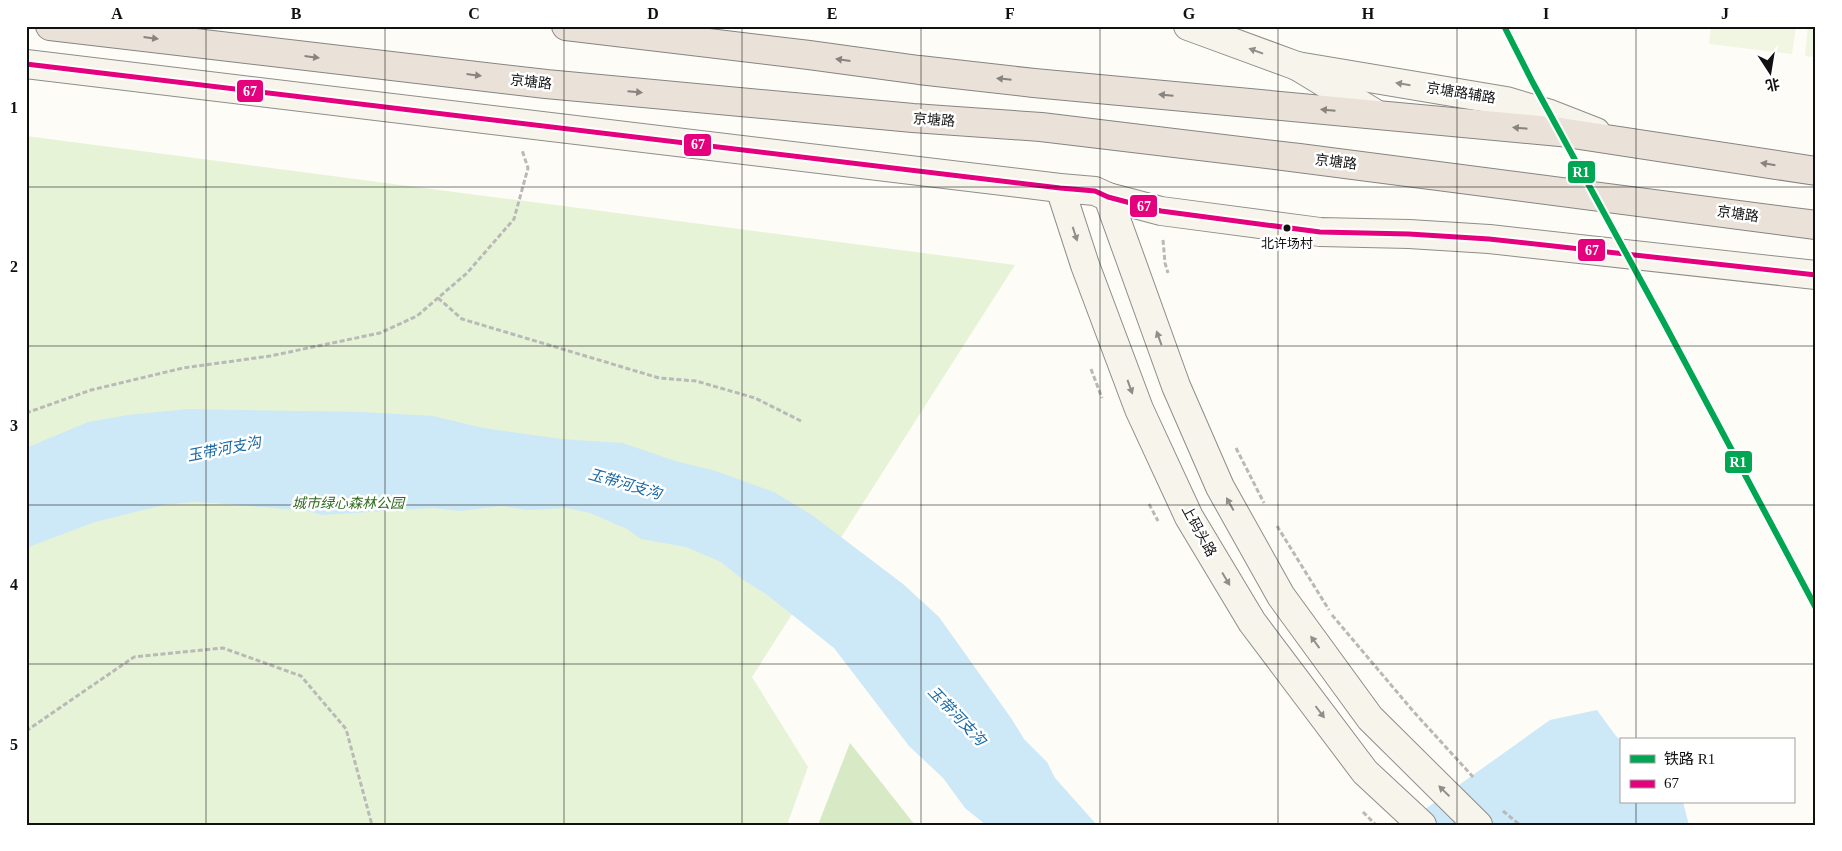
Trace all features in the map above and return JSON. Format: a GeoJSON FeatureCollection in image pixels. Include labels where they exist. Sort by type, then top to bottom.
{"type":"FeatureCollection","features":[{"type":"Feature","properties":{"kind":"highway","name":"京塘路"},"geometry":{"type":"LineString","coordinates":[[50,26],[546,84],[913,118],[1041,127],[1299,158],[1816,225]]}},
{"type":"Feature","properties":{"kind":"highway"},"geometry":{"type":"LineString","coordinates":[[566,26],[1034,83],[1560,132],[1816,171]]}},
{"type":"Feature","properties":{"kind":"street","name":"京塘路辅路"},"geometry":{"type":"LineString","coordinates":[[1188,26],[1297,66],[1506,101],[1550,114],[1618,141]]}},
{"type":"Feature","properties":{"kind":"street"},"geometry":{"type":"LineString","coordinates":[[26,64],[1060,188],[1095,190],[1108,197],[1161,211],[1320,232],[1409,234],[1489,239],[1816,275]]}},
{"type":"Feature","properties":{"kind":"street","name":"京塘路辅路"},"geometry":{"type":"LineString","coordinates":[[1297,66],[1376,114]]}},
{"type":"Feature","properties":{"kind":"street","name":"上码头路"},"geometry":{"type":"LineString","coordinates":[[1060,188],[1085,265],[1139,409],[1189,518],[1252,622],[1365,772],[1422,825]]}},
{"type":"Feature","properties":{"kind":"street"},"geometry":{"type":"LineString","coordinates":[[1108,197],[1176,386],[1220,487],[1281,596],[1370,718],[1478,825]]}},
{"type":"Feature","properties":{"kind":"path"},"geometry":{"type":"LineString","coordinates":[[26,413],[90,390],[183,368],[270,356],[380,333],[417,316],[467,273],[514,219],[528,168],[511,122]]}},
{"type":"Feature","properties":{"kind":"path"},"geometry":{"type":"LineString","coordinates":[[1161,211],[1165,264],[1170,282]]}},
{"type":"Feature","properties":{"kind":"path"},"geometry":{"type":"LineString","coordinates":[[438,298],[462,319],[659,378],[696,381],[755,398],[803,422]]}},
{"type":"Feature","properties":{"kind":"path"},"geometry":{"type":"LineString","coordinates":[[1236,447],[1266,507]]}},
{"type":"Feature","properties":{"kind":"path"},"geometry":{"type":"LineString","coordinates":[[1276,524],[1330,612],[1413,711],[1477,782]]}},
{"type":"Feature","properties":{"kind":"path"},"geometry":{"type":"LineString","coordinates":[[26,732],[134,657],[224,648],[301,676],[346,729],[372,825]]}},
{"type":"Feature","properties":{"kind":"path"},"geometry":{"type":"LineString","coordinates":[[1503,810],[1520,825]]}},
{"type":"Feature","properties":{"kind":"green space"},"geometry":{"type":"Polygon","coordinates":[[[1711,26],[1796,26],[1792,54],[1709,44],[1711,26]]]}},
{"type":"Feature","properties":{"kind":"green space"},"geometry":{"type":"Polygon","coordinates":[[[1808,26],[1816,26],[1816,57],[1805,56],[1808,26]]]}},
{"type":"Feature","properties":{"kind":"green space","name":"城市绿心森林公园"},"geometry":{"type":"Polygon","coordinates":[[[26,136],[1015,265],[752,677],[808,767],[787,825],[26,825],[26,136]]]}},
{"type":"Feature","properties":{"kind":"green space"},"geometry":{"type":"Polygon","coordinates":[[[850,743],[915,825],[818,825],[850,743]]]}},
{"type":"Feature","properties":{"kind":"water","name":"玉带河支沟"},"geometry":{"type":"Polygon","coordinates":[[[188,409],[361,412],[433,416],[483,428],[561,439],[623,443],[675,461],[716,471],[774,492],[812,515],[903,584],[939,617],[1024,739],[1047,762],[1055,778],[1097,825],[986,825],[965,808],[943,778],[909,746],[834,648],[766,594],[742,579],[721,562],[686,547],[641,539],[627,529],[590,513],[566,508],[527,510],[502,506],[459,511],[433,508],[322,515],[308,511],[193,502],[163,505],[95,522],[26,548],[26,448],[88,422],[128,415],[188,409]]]}},
{"type":"Feature","properties":{"kind":"water"},"geometry":{"type":"Polygon","coordinates":[[[1597,710],[1620,739],[1620,804],[1684,804],[1689,825],[1403,825],[1550,720],[1597,710]]]}},
{"type":"Feature","properties":{"kind":"rail line","name":"R1"},"geometry":{"type":"LineString","coordinates":[[1504,26],[1816,608]]}},
{"type":"Feature","properties":{"kind":"transit line","name":"67"},"geometry":{"type":"LineString","coordinates":[[26,64],[1095,191],[1108,197],[1161,211],[1320,232],[1409,234],[1489,239],[1816,275]]}},
{"type":"Feature","properties":{"kind":"place","name":"北许场村"},"geometry":{"type":"Point","coordinates":[1287,228]}}]}
